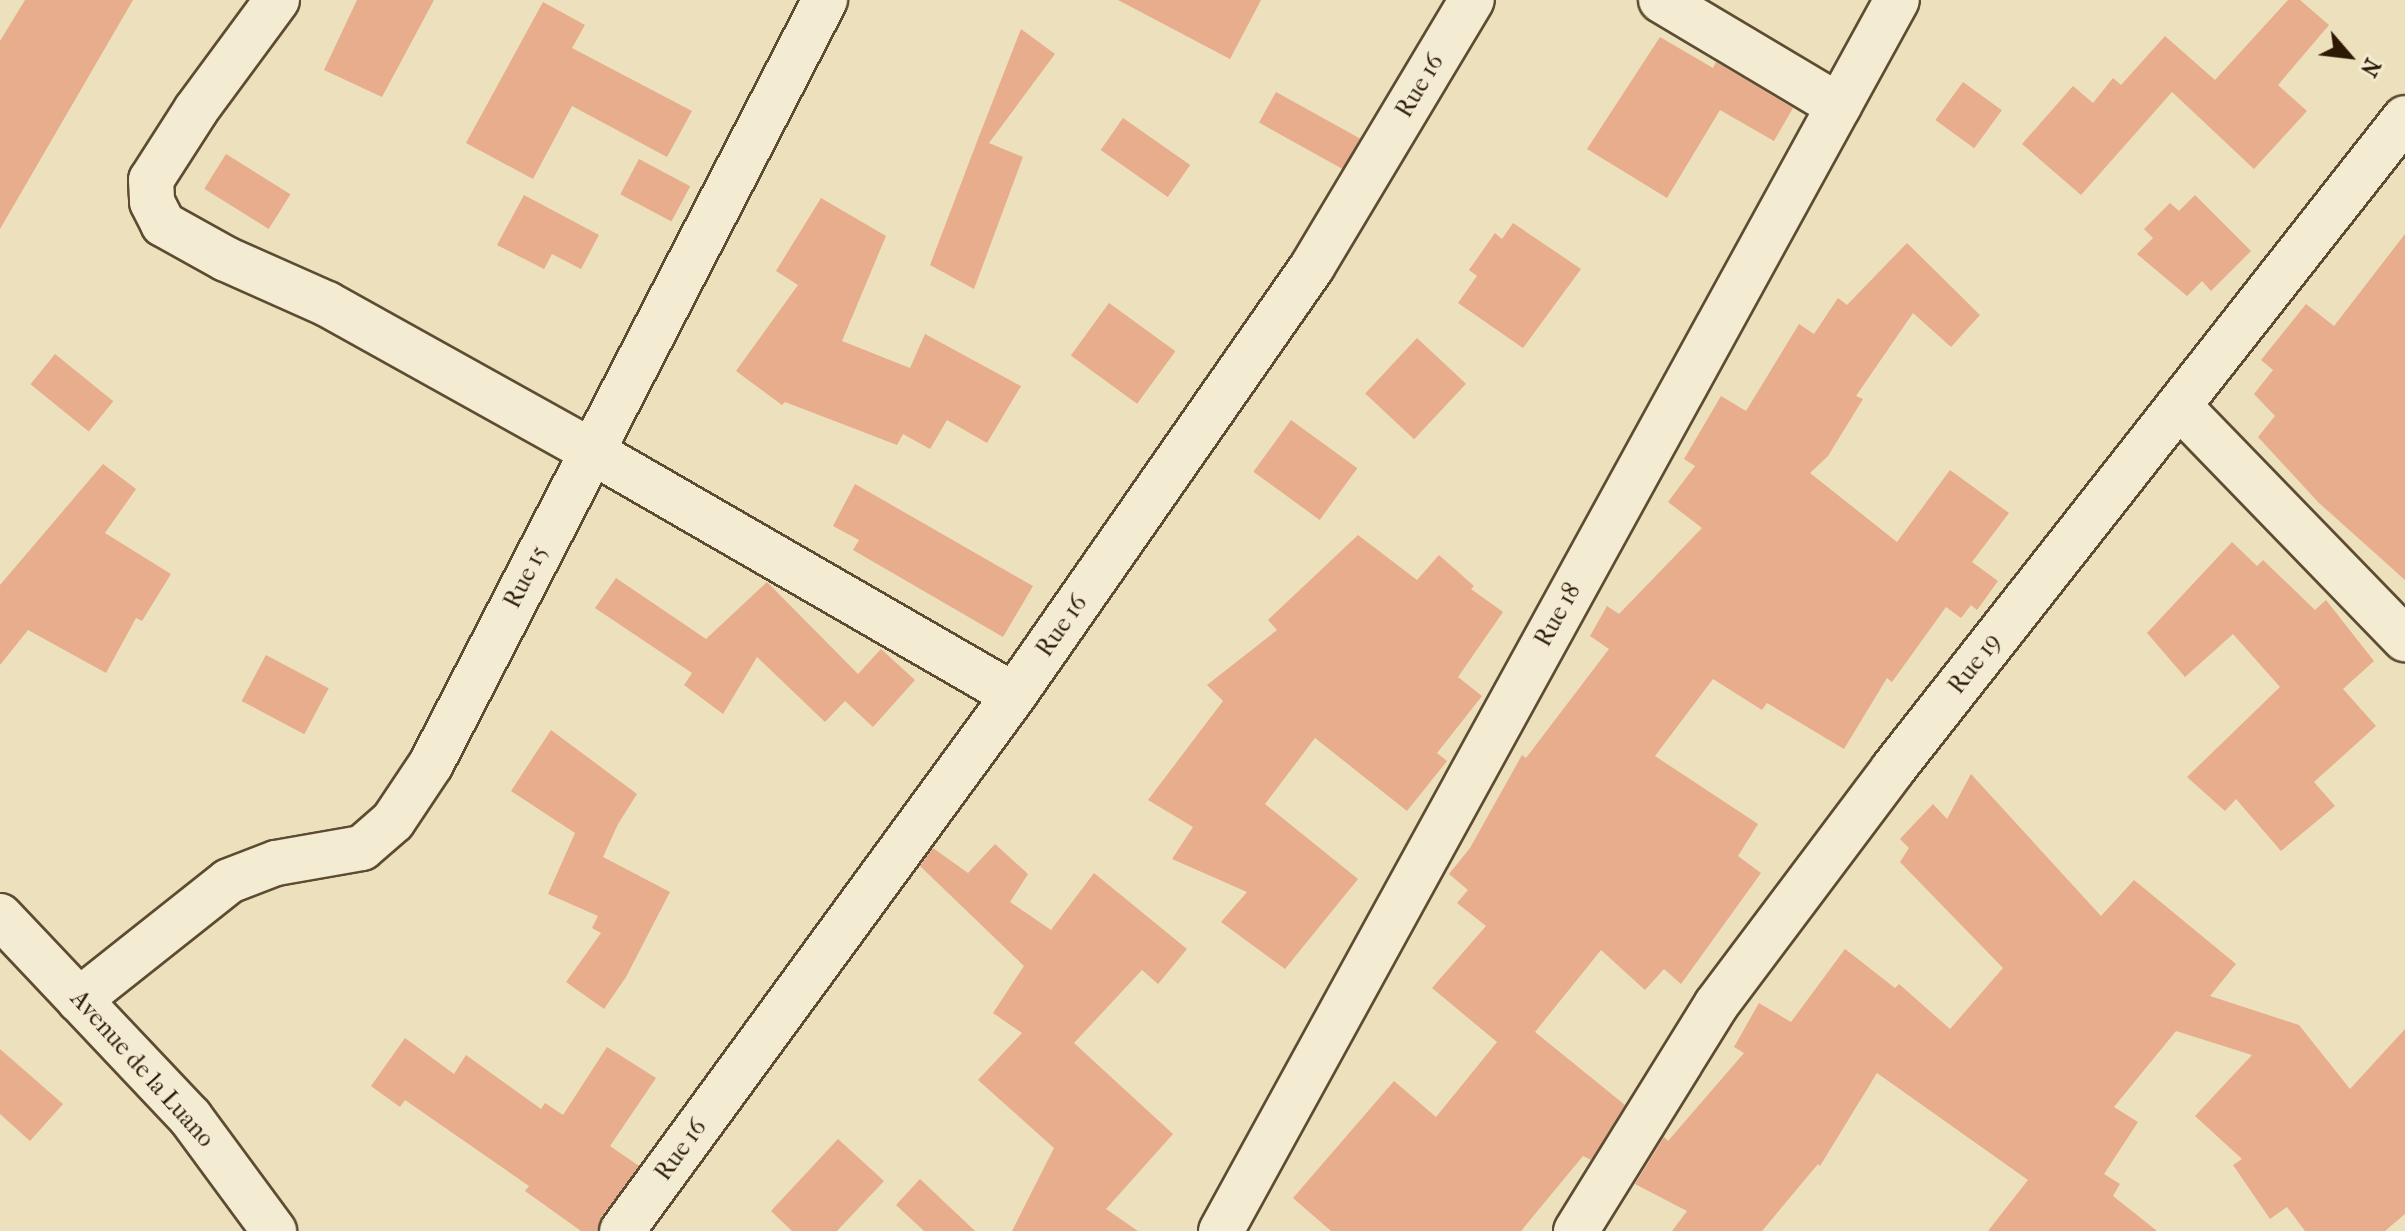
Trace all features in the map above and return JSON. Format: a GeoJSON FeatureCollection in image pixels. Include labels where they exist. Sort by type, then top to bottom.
{"type":"FeatureCollection","features":[{"type":"Feature","properties":{"kind":"street"},"geometry":{"type":"LineString","coordinates":[[277,0],[196,110],[151,180],[152,202],[163,224],[226,259],[327,304],[591,451],[1014,695]]}},
{"type":"Feature","properties":{"kind":"street","name":"Rue 15"},"geometry":{"type":"LineString","coordinates":[[79,1000],[229,881],[276,863],[362,848],[393,821],[431,764],[825,0]]}},
{"type":"Feature","properties":{"kind":"street","name":"Rue 16"},"geometry":{"type":"LineString","coordinates":[[622,1231],[1014,695],[1312,267],[1472,0]]}},
{"type":"Feature","properties":{"kind":"street"},"geometry":{"type":"LineString","coordinates":[[1661,0],[1839,106]]}},
{"type":"Feature","properties":{"kind":"street","name":"Rue 18"},"geometry":{"type":"LineString","coordinates":[[1221,1231],[1897,0]]}},
{"type":"Feature","properties":{"kind":"street","name":"Rue 19"},"geometry":{"type":"LineString","coordinates":[[1576,1231],[1716,1005],[1893,769],[2405,118]]}},
{"type":"Feature","properties":{"kind":"street"},"geometry":{"type":"LineString","coordinates":[[2179,406],[2405,639]]}},
{"type":"Feature","properties":{"kind":"street","name":"Avenue de la Luano"},"geometry":{"type":"LineString","coordinates":[[0,916],[190,1117],[274,1231]]}},
{"type":"Feature","properties":{"kind":"building"},"geometry":{"type":"Polygon","coordinates":[[[25,0],[133,0],[0,229],[0,41],[25,0]]]}},
{"type":"Feature","properties":{"kind":"building"},"geometry":{"type":"Polygon","coordinates":[[[357,0],[434,0],[382,97],[324,70],[357,0]]]}},
{"type":"Feature","properties":{"kind":"building"},"geometry":{"type":"Polygon","coordinates":[[[1118,0],[1261,0],[1230,59],[1118,0]]]}},
{"type":"Feature","properties":{"kind":"building"},"geometry":{"type":"Polygon","coordinates":[[[2288,0],[2300,0],[2329,25],[2278,85],[2307,111],[2254,169],[2172,92],[2081,195],[2022,144],[2073,86],[2093,103],[2113,78],[2121,85],[2165,36],[2215,80],[2288,0]]]}},
{"type":"Feature","properties":{"kind":"building"},"geometry":{"type":"Polygon","coordinates":[[[543,2],[585,25],[572,48],[692,111],[667,157],[572,106],[533,179],[466,143],[543,2]]]}},
{"type":"Feature","properties":{"kind":"building"},"geometry":{"type":"Polygon","coordinates":[[[1021,29],[1055,54],[989,143],[1023,157],[974,289],[930,265],[1021,29]]]}},
{"type":"Feature","properties":{"kind":"building"},"geometry":{"type":"Polygon","coordinates":[[[1660,37],[1713,68],[1716,62],[1793,108],[1774,141],[1720,110],[1667,198],[1587,149],[1660,37]]]}},
{"type":"Feature","properties":{"kind":"building"},"geometry":{"type":"Polygon","coordinates":[[[1963,82],[2002,110],[1974,148],[1935,120],[1963,82]]]}},
{"type":"Feature","properties":{"kind":"building"},"geometry":{"type":"Polygon","coordinates":[[[1276,92],[1360,139],[1343,169],[1259,123],[1276,92]]]}},
{"type":"Feature","properties":{"kind":"building"},"geometry":{"type":"Polygon","coordinates":[[[1123,118],[1190,165],[1168,197],[1101,150],[1123,118]]]}},
{"type":"Feature","properties":{"kind":"building"},"geometry":{"type":"Polygon","coordinates":[[[226,154],[290,194],[269,229],[204,189],[226,154]]]}},
{"type":"Feature","properties":{"kind":"building"},"geometry":{"type":"Polygon","coordinates":[[[639,159],[690,186],[671,222],[620,194],[639,159]]]}},
{"type":"Feature","properties":{"kind":"building"},"geometry":{"type":"Polygon","coordinates":[[[524,195],[599,235],[581,269],[552,254],[544,269],[497,245],[524,195]]]}},
{"type":"Feature","properties":{"kind":"building"},"geometry":{"type":"Polygon","coordinates":[[[2195,195],[2251,251],[2211,291],[2202,281],[2187,296],[2137,254],[2153,238],[2144,229],[2170,203],[2179,211],[2195,195]]]}},
{"type":"Feature","properties":{"kind":"building"},"geometry":{"type":"Polygon","coordinates":[[[821,198],[886,236],[842,341],[910,368],[925,334],[1021,386],[987,443],[947,420],[930,449],[903,434],[897,445],[785,402],[782,405],[736,371],[798,285],[776,271],[821,198]]]}},
{"type":"Feature","properties":{"kind":"building"},"geometry":{"type":"Polygon","coordinates":[[[1513,223],[1581,269],[1523,348],[1458,303],[1477,276],[1469,270],[1495,233],[1502,239],[1513,223]]]}},
{"type":"Feature","properties":{"kind":"building"},"geometry":{"type":"Polygon","coordinates":[[[2405,234],[2405,580],[2318,502],[2258,437],[2275,416],[2254,394],[2273,370],[2261,360],[2306,304],[2334,326],[2405,234]]]}},
{"type":"Feature","properties":{"kind":"building"},"geometry":{"type":"Polygon","coordinates":[[[1907,243],[1980,315],[1951,347],[1913,313],[1856,396],[1863,399],[1828,456],[1810,473],[1897,542],[1950,470],[2009,513],[1972,562],[1998,581],[1977,610],[1971,605],[1961,618],[1946,607],[1892,682],[1887,678],[1844,749],[1767,703],[1762,710],[1713,679],[1655,756],[1758,824],[1738,856],[1761,873],[1681,984],[1664,969],[1645,990],[1601,950],[1535,1032],[1625,1105],[1591,1160],[1583,1156],[1521,1231],[1331,1231],[1293,1198],[1394,1081],[1436,1117],[1497,1042],[1432,988],[1486,926],[1457,903],[1468,890],[1449,874],[1470,848],[1522,755],[1526,758],[1609,649],[1590,636],[1607,606],[1619,614],[1702,528],[1668,502],[1695,466],[1684,459],[1721,396],[1746,411],[1799,324],[1814,334],[1838,298],[1847,305],[1907,243]]]}},
{"type":"Feature","properties":{"kind":"building"},"geometry":{"type":"Polygon","coordinates":[[[1109,303],[1175,351],[1137,404],[1071,356],[1109,303]]]}},
{"type":"Feature","properties":{"kind":"building"},"geometry":{"type":"Polygon","coordinates":[[[1417,338],[1466,384],[1414,439],[1365,394],[1417,338]]]}},
{"type":"Feature","properties":{"kind":"building"},"geometry":{"type":"Polygon","coordinates":[[[55,354],[113,401],[89,432],[30,384],[55,354]]]}},
{"type":"Feature","properties":{"kind":"building"},"geometry":{"type":"Polygon","coordinates":[[[1291,420],[1357,468],[1320,520],[1253,472],[1291,420]]]}},
{"type":"Feature","properties":{"kind":"building"},"geometry":{"type":"Polygon","coordinates":[[[103,464],[136,489],[105,533],[171,574],[142,621],[136,618],[106,673],[28,630],[0,665],[0,585],[103,464]]]}},
{"type":"Feature","properties":{"kind":"building"},"geometry":{"type":"Polygon","coordinates":[[[855,484],[1033,586],[1003,637],[853,550],[859,540],[833,526],[855,484]]]}},
{"type":"Feature","properties":{"kind":"building"},"geometry":{"type":"Polygon","coordinates":[[[1358,535],[1417,580],[1439,555],[1474,586],[1471,589],[1503,612],[1458,677],[1482,696],[1437,753],[1447,761],[1407,811],[1315,738],[1265,804],[1358,879],[1285,969],[1221,922],[1247,892],[1172,859],[1193,827],[1148,800],[1223,701],[1207,685],[1277,630],[1268,620],[1358,535]]]}},
{"type":"Feature","properties":{"kind":"building"},"geometry":{"type":"Polygon","coordinates":[[[2232,542],[2257,566],[2263,560],[2315,610],[2326,600],[2374,661],[2343,689],[2376,726],[2314,782],[2335,806],[2281,851],[2236,799],[2225,811],[2187,777],[2280,687],[2233,634],[2185,677],[2147,633],[2232,542]]]}},
{"type":"Feature","properties":{"kind":"building"},"geometry":{"type":"Polygon","coordinates":[[[616,578],[706,639],[767,582],[858,674],[881,649],[915,680],[873,727],[845,701],[825,722],[757,657],[723,714],[684,685],[692,673],[595,608],[616,578]]]}},
{"type":"Feature","properties":{"kind":"building"},"geometry":{"type":"Polygon","coordinates":[[[266,655],[329,688],[304,734],[242,701],[266,655]]]}},
{"type":"Feature","properties":{"kind":"building"},"geometry":{"type":"Polygon","coordinates":[[[551,730],[637,794],[618,824],[603,857],[670,892],[626,977],[604,1009],[566,982],[601,933],[592,928],[598,916],[548,894],[575,833],[511,791],[551,730]]]}},
{"type":"Feature","properties":{"kind":"building"},"geometry":{"type":"Polygon","coordinates":[[[1971,774],[2101,916],[2134,880],[2236,964],[2210,996],[2299,1025],[2350,1089],[2405,1029],[2405,1214],[2385,1231],[2305,1231],[2287,1207],[2270,1219],[2233,1165],[2242,1159],[2195,1116],[2252,1055],[2176,1031],[2114,1107],[2138,1122],[2104,1174],[2120,1184],[2113,1196],[2157,1231],[1988,1231],[2028,1180],[1877,1073],[1820,1166],[1818,1164],[1762,1231],[1672,1231],[1687,1211],[1635,1184],[1664,1137],[1668,1141],[1744,1053],[1734,1047],[1759,1003],[1791,1022],[1845,949],[1895,988],[1899,984],[1950,1029],[2003,968],[1900,862],[1909,848],[1900,839],[1933,804],[1947,819],[1971,774]]]}},
{"type":"Feature","properties":{"kind":"building"},"geometry":{"type":"Polygon","coordinates":[[[995,844],[1028,874],[1010,902],[1051,930],[1094,873],[1187,949],[1158,984],[1142,970],[1074,1043],[1173,1134],[1106,1209],[1138,1231],[1012,1231],[1054,1148],[978,1080],[1022,1033],[993,1013],[1024,966],[920,866],[933,848],[968,873],[995,844]]]}},
{"type":"Feature","properties":{"kind":"building"},"geometry":{"type":"Polygon","coordinates":[[[405,1038],[454,1074],[466,1055],[541,1109],[545,1103],[563,1115],[607,1047],[656,1078],[610,1146],[639,1166],[602,1216],[597,1231],[581,1231],[525,1191],[529,1186],[405,1100],[400,1107],[371,1086],[405,1038]]]}},
{"type":"Feature","properties":{"kind":"building"},"geometry":{"type":"Polygon","coordinates":[[[0,1049],[63,1104],[30,1141],[0,1114],[0,1049]]]}},
{"type":"Feature","properties":{"kind":"building"},"geometry":{"type":"Polygon","coordinates":[[[838,1139],[884,1181],[837,1231],[792,1231],[771,1211],[838,1139]]]}},
{"type":"Feature","properties":{"kind":"building"},"geometry":{"type":"Polygon","coordinates":[[[920,1179],[975,1231],[924,1231],[896,1205],[920,1179]]]}}]}
